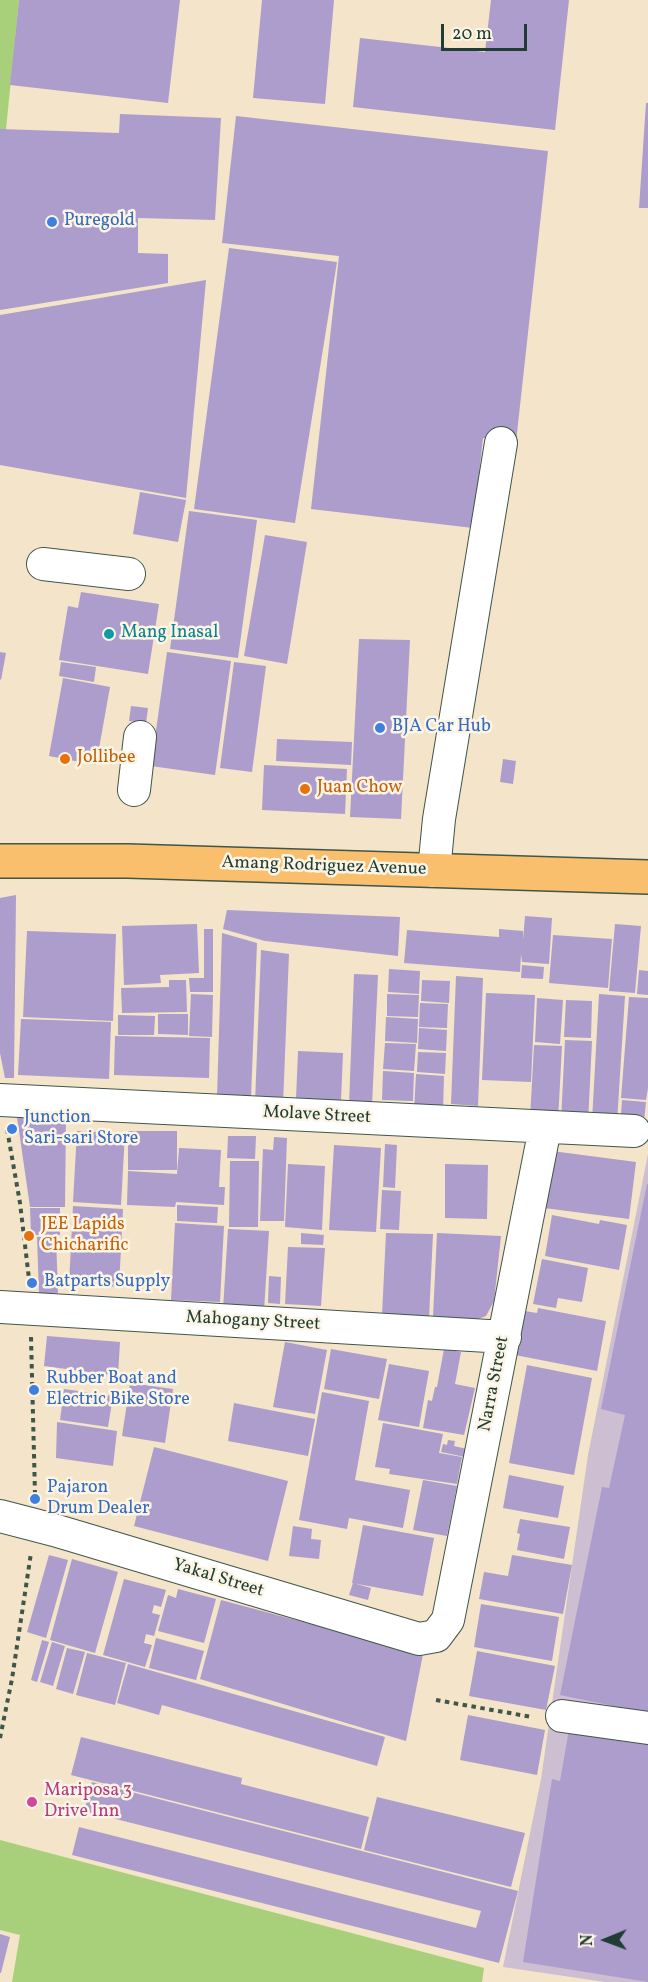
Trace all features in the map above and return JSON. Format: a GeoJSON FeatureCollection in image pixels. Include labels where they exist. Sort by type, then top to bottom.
{"type":"FeatureCollection","features":[{"type":"Feature","properties":{"kind":"main road","name":"Amang Rodriguez Avenue"},"geometry":{"type":"LineString","coordinates":[[6,866],[128,861],[648,877]]}},
{"type":"Feature","properties":{"kind":"street"},"geometry":{"type":"LineString","coordinates":[[434,871],[440,819],[501,443]]}},
{"type":"Feature","properties":{"kind":"street"},"geometry":{"type":"LineString","coordinates":[[43,564],[129,574]]}},
{"type":"Feature","properties":{"kind":"street"},"geometry":{"type":"LineString","coordinates":[[134,790],[140,736]]}},
{"type":"Feature","properties":{"kind":"street","name":"Molave Street"},"geometry":{"type":"LineString","coordinates":[[1,1100],[634,1131]]}},
{"type":"Feature","properties":{"kind":"street","name":"Narra Street"},"geometry":{"type":"LineString","coordinates":[[436,1636],[448,1620],[545,1128]]}},
{"type":"Feature","properties":{"kind":"street","name":"Mahogany Street"},"geometry":{"type":"LineString","coordinates":[[0,1307],[505,1337]]}},
{"type":"Feature","properties":{"kind":"street","name":"Yakal Street"},"geometry":{"type":"LineString","coordinates":[[0,1516],[419,1639],[436,1636]]}},
{"type":"Feature","properties":{"kind":"street"},"geometry":{"type":"LineString","coordinates":[[552,1717],[648,1728]]}},
{"type":"Feature","properties":{"kind":"path"},"geometry":{"type":"LineString","coordinates":[[0,1738],[12,1679],[36,1525],[31,1309],[21,1214],[1,1100]]}},
{"type":"Feature","properties":{"kind":"path"},"geometry":{"type":"LineString","coordinates":[[436,1700],[552,1717]]}},
{"type":"Feature","properties":{"kind":"shaded area"},"geometry":{"type":"Polygon","coordinates":[[[648,1154],[648,1982],[605,1982],[503,1967],[541,1779],[588,1455],[648,1154]]]}},
{"type":"Feature","properties":{"kind":"green space"},"geometry":{"type":"Polygon","coordinates":[[[0,0],[19,0],[0,189],[0,0]]]}},
{"type":"Feature","properties":{"kind":"green space"},"geometry":{"type":"Polygon","coordinates":[[[0,1840],[484,1968],[482,1982],[12,1982],[20,1935],[0,1930],[0,1840]]]}},
{"type":"Feature","properties":{"kind":"building"},"geometry":{"type":"Polygon","coordinates":[[[19,0],[180,0],[168,103],[10,85],[19,0]]]}},
{"type":"Feature","properties":{"kind":"building"},"geometry":{"type":"Polygon","coordinates":[[[262,0],[334,0],[325,104],[253,98],[262,0]]]}},
{"type":"Feature","properties":{"kind":"building"},"geometry":{"type":"Polygon","coordinates":[[[491,0],[569,0],[555,130],[353,107],[360,38],[485,52],[491,0]]]}},
{"type":"Feature","properties":{"kind":"building"},"geometry":{"type":"Polygon","coordinates":[[[646,103],[648,103],[648,208],[639,208],[646,103]]]}},
{"type":"Feature","properties":{"kind":"building"},"geometry":{"type":"Polygon","coordinates":[[[120,114],[221,118],[215,220],[138,218],[138,253],[168,254],[168,283],[0,310],[0,129],[119,133],[120,114]]]}},
{"type":"Feature","properties":{"kind":"building"},"geometry":{"type":"Polygon","coordinates":[[[236,116],[548,151],[516,442],[483,438],[473,528],[311,509],[339,256],[222,243],[236,116]]]}},
{"type":"Feature","properties":{"kind":"building"},"geometry":{"type":"Polygon","coordinates":[[[229,248],[337,262],[295,523],[194,509],[229,248]]]}},
{"type":"Feature","properties":{"kind":"building"},"geometry":{"type":"Polygon","coordinates":[[[206,280],[186,498],[0,465],[0,315],[206,280]]]}},
{"type":"Feature","properties":{"kind":"building"},"geometry":{"type":"Polygon","coordinates":[[[140,492],[186,500],[178,542],[133,534],[140,492]]]}},
{"type":"Feature","properties":{"kind":"building"},"geometry":{"type":"Polygon","coordinates":[[[189,511],[257,520],[238,658],[170,649],[189,511]]]}},
{"type":"Feature","properties":{"kind":"building"},"geometry":{"type":"Polygon","coordinates":[[[265,535],[307,542],[287,664],[244,656],[265,535]]]}},
{"type":"Feature","properties":{"kind":"building","name":"Mang Inasal"},"geometry":{"type":"Polygon","coordinates":[[[81,592],[159,604],[148,674],[59,660],[68,606],[78,608],[81,592]]]}},
{"type":"Feature","properties":{"kind":"building","name":"BJA Car Hub"},"geometry":{"type":"Polygon","coordinates":[[[359,639],[410,640],[401,819],[350,817],[359,639]]]}},
{"type":"Feature","properties":{"kind":"building"},"geometry":{"type":"Polygon","coordinates":[[[0,652],[6,653],[1,680],[0,679],[0,652]]]}},
{"type":"Feature","properties":{"kind":"building"},"geometry":{"type":"Polygon","coordinates":[[[167,652],[231,661],[215,775],[151,766],[167,652]]]}},
{"type":"Feature","properties":{"kind":"building"},"geometry":{"type":"Polygon","coordinates":[[[61,662],[96,667],[94,682],[59,676],[61,662]]]}},
{"type":"Feature","properties":{"kind":"building"},"geometry":{"type":"Polygon","coordinates":[[[234,662],[266,666],[252,772],[220,768],[234,662]]]}},
{"type":"Feature","properties":{"kind":"building"},"geometry":{"type":"Polygon","coordinates":[[[63,678],[110,687],[96,765],[49,756],[63,678]]]}},
{"type":"Feature","properties":{"kind":"building"},"geometry":{"type":"Polygon","coordinates":[[[131,706],[148,708],[146,723],[129,721],[131,706]]]}},
{"type":"Feature","properties":{"kind":"building"},"geometry":{"type":"Polygon","coordinates":[[[277,739],[352,742],[351,765],[276,761],[277,739]]]}},
{"type":"Feature","properties":{"kind":"building"},"geometry":{"type":"Polygon","coordinates":[[[503,759],[516,761],[513,784],[500,782],[503,759]]]}},
{"type":"Feature","properties":{"kind":"building","name":"Juan Chow"},"geometry":{"type":"Polygon","coordinates":[[[264,765],[347,769],[345,814],[262,810],[264,765]]]}},
{"type":"Feature","properties":{"kind":"building"},"geometry":{"type":"Polygon","coordinates":[[[16,895],[14,1078],[5,1078],[0,1053],[0,898],[16,895]]]}},
{"type":"Feature","properties":{"kind":"building"},"geometry":{"type":"Polygon","coordinates":[[[227,910],[400,917],[398,956],[265,941],[223,929],[227,910]]]}},
{"type":"Feature","properties":{"kind":"building"},"geometry":{"type":"Polygon","coordinates":[[[525,916],[552,918],[549,964],[522,962],[521,954],[520,972],[404,963],[407,930],[499,937],[499,929],[523,931],[523,940],[525,916]]]}},
{"type":"Feature","properties":{"kind":"building"},"geometry":{"type":"Polygon","coordinates":[[[197,924],[199,973],[160,975],[161,983],[124,985],[122,926],[197,924]]]}},
{"type":"Feature","properties":{"kind":"building"},"geometry":{"type":"Polygon","coordinates":[[[615,924],[641,926],[635,993],[609,991],[615,924]]]}},
{"type":"Feature","properties":{"kind":"building"},"geometry":{"type":"Polygon","coordinates":[[[204,929],[213,929],[213,992],[190,992],[189,978],[204,978],[204,929]]]}},
{"type":"Feature","properties":{"kind":"building"},"geometry":{"type":"Polygon","coordinates":[[[27,931],[116,934],[113,1021],[23,1017],[27,931]]]}},
{"type":"Feature","properties":{"kind":"building"},"geometry":{"type":"Polygon","coordinates":[[[222,933],[257,943],[251,1098],[217,1097],[222,933]]]}},
{"type":"Feature","properties":{"kind":"building"},"geometry":{"type":"Polygon","coordinates":[[[553,935],[612,939],[608,988],[549,983],[553,935]]]}},
{"type":"Feature","properties":{"kind":"building"},"geometry":{"type":"Polygon","coordinates":[[[261,950],[289,954],[283,1105],[255,1103],[261,950]]]}},
{"type":"Feature","properties":{"kind":"building"},"geometry":{"type":"Polygon","coordinates":[[[522,965],[544,967],[543,979],[521,978],[522,965]]]}},
{"type":"Feature","properties":{"kind":"building"},"geometry":{"type":"Polygon","coordinates":[[[389,969],[420,971],[419,994],[388,992],[389,969]]]}},
{"type":"Feature","properties":{"kind":"building"},"geometry":{"type":"Polygon","coordinates":[[[639,970],[648,971],[648,995],[637,994],[639,970]]]}},
{"type":"Feature","properties":{"kind":"building"},"geometry":{"type":"Polygon","coordinates":[[[354,974],[378,975],[372,1106],[349,1105],[354,974]]]}},
{"type":"Feature","properties":{"kind":"building"},"geometry":{"type":"Polygon","coordinates":[[[456,976],[483,978],[478,1106],[451,1104],[456,976]]]}},
{"type":"Feature","properties":{"kind":"building"},"geometry":{"type":"Polygon","coordinates":[[[169,980],[186,980],[187,1012],[122,1013],[121,988],[169,987],[169,980]]]}},
{"type":"Feature","properties":{"kind":"building"},"geometry":{"type":"Polygon","coordinates":[[[422,980],[450,981],[449,1003],[421,1001],[422,980]]]}},
{"type":"Feature","properties":{"kind":"building"},"geometry":{"type":"Polygon","coordinates":[[[486,993],[535,995],[531,1082],[482,1080],[486,993]]]}},
{"type":"Feature","properties":{"kind":"building"},"geometry":{"type":"Polygon","coordinates":[[[191,994],[213,995],[212,1037],[189,1036],[191,994]]]}},
{"type":"Feature","properties":{"kind":"building"},"geometry":{"type":"Polygon","coordinates":[[[387,994],[419,995],[418,1017],[387,1016],[387,994]]]}},
{"type":"Feature","properties":{"kind":"building"},"geometry":{"type":"Polygon","coordinates":[[[599,994],[625,996],[617,1122],[592,1121],[599,994]]]}},
{"type":"Feature","properties":{"kind":"building"},"geometry":{"type":"Polygon","coordinates":[[[629,997],[648,998],[646,1100],[621,1098],[629,997]]]}},
{"type":"Feature","properties":{"kind":"building"},"geometry":{"type":"Polygon","coordinates":[[[537,998],[563,1000],[560,1044],[535,1042],[537,998]]]}},
{"type":"Feature","properties":{"kind":"building"},"geometry":{"type":"Polygon","coordinates":[[[566,1000],[592,1001],[591,1038],[564,1037],[566,1000]]]}},
{"type":"Feature","properties":{"kind":"building"},"geometry":{"type":"Polygon","coordinates":[[[420,1003],[448,1004],[447,1028],[419,1027],[420,1003]]]}},
{"type":"Feature","properties":{"kind":"building"},"geometry":{"type":"Polygon","coordinates":[[[158,1014],[188,1014],[188,1035],[158,1034],[158,1014]]]}},
{"type":"Feature","properties":{"kind":"building"},"geometry":{"type":"Polygon","coordinates":[[[118,1015],[155,1016],[154,1035],[118,1035],[118,1015]]]}},
{"type":"Feature","properties":{"kind":"building"},"geometry":{"type":"Polygon","coordinates":[[[386,1017],[418,1019],[417,1043],[385,1041],[386,1017]]]}},
{"type":"Feature","properties":{"kind":"building"},"geometry":{"type":"Polygon","coordinates":[[[21,1019],[111,1022],[109,1079],[18,1075],[21,1019]]]}},
{"type":"Feature","properties":{"kind":"building"},"geometry":{"type":"Polygon","coordinates":[[[419,1028],[447,1030],[446,1051],[418,1049],[419,1028]]]}},
{"type":"Feature","properties":{"kind":"building"},"geometry":{"type":"Polygon","coordinates":[[[115,1036],[210,1038],[209,1078],[114,1075],[115,1036]]]}},
{"type":"Feature","properties":{"kind":"building"},"geometry":{"type":"Polygon","coordinates":[[[565,1040],[592,1041],[588,1123],[561,1121],[565,1040]]]}},
{"type":"Feature","properties":{"kind":"building"},"geometry":{"type":"Polygon","coordinates":[[[385,1043],[416,1044],[414,1071],[383,1069],[385,1043]]]}},
{"type":"Feature","properties":{"kind":"building"},"geometry":{"type":"Polygon","coordinates":[[[534,1045],[562,1046],[558,1121],[530,1119],[534,1045]]]}},
{"type":"Feature","properties":{"kind":"building"},"geometry":{"type":"Polygon","coordinates":[[[298,1051],[343,1053],[341,1101],[296,1099],[298,1051]]]}},
{"type":"Feature","properties":{"kind":"building"},"geometry":{"type":"Polygon","coordinates":[[[418,1052],[446,1053],[445,1074],[417,1072],[418,1052]]]}},
{"type":"Feature","properties":{"kind":"building"},"geometry":{"type":"Polygon","coordinates":[[[383,1071],[414,1073],[413,1101],[382,1100],[383,1071]]]}},
{"type":"Feature","properties":{"kind":"building"},"geometry":{"type":"Polygon","coordinates":[[[416,1074],[444,1076],[443,1112],[414,1111],[416,1074]]]}},
{"type":"Feature","properties":{"kind":"building"},"geometry":{"type":"Polygon","coordinates":[[[622,1100],[646,1102],[643,1131],[620,1129],[622,1100]]]}},
{"type":"Feature","properties":{"kind":"building"},"geometry":{"type":"Polygon","coordinates":[[[66,1116],[65,1207],[30,1207],[17,1117],[66,1116]]]}},
{"type":"Feature","properties":{"kind":"building"},"geometry":{"type":"Polygon","coordinates":[[[77,1131],[125,1133],[121,1205],[73,1202],[77,1131]]]}},
{"type":"Feature","properties":{"kind":"building"},"geometry":{"type":"Polygon","coordinates":[[[128,1131],[177,1131],[177,1170],[128,1170],[128,1131]]]}},
{"type":"Feature","properties":{"kind":"building"},"geometry":{"type":"Polygon","coordinates":[[[228,1136],[256,1136],[255,1159],[227,1158],[228,1136]]]}},
{"type":"Feature","properties":{"kind":"building"},"geometry":{"type":"Polygon","coordinates":[[[274,1137],[287,1138],[284,1221],[260,1221],[263,1149],[273,1150],[274,1137]]]}},
{"type":"Feature","properties":{"kind":"building"},"geometry":{"type":"Polygon","coordinates":[[[385,1144],[397,1145],[395,1188],[383,1187],[385,1144]]]}},
{"type":"Feature","properties":{"kind":"building"},"geometry":{"type":"Polygon","coordinates":[[[334,1145],[381,1148],[376,1232],[329,1230],[334,1145]]]}},
{"type":"Feature","properties":{"kind":"building"},"geometry":{"type":"Polygon","coordinates":[[[179,1148],[221,1150],[219,1187],[225,1187],[224,1205],[176,1202],[175,1207],[127,1205],[128,1171],[177,1174],[179,1148]]]}},
{"type":"Feature","properties":{"kind":"building"},"geometry":{"type":"Polygon","coordinates":[[[552,1151],[636,1162],[629,1219],[544,1208],[552,1151]]]}},
{"type":"Feature","properties":{"kind":"building"},"geometry":{"type":"Polygon","coordinates":[[[230,1161],[259,1161],[258,1227],[229,1227],[230,1161]]]}},
{"type":"Feature","properties":{"kind":"building"},"geometry":{"type":"Polygon","coordinates":[[[288,1164],[325,1166],[322,1230],[285,1227],[288,1164]]]}},
{"type":"Feature","properties":{"kind":"building"},"geometry":{"type":"Polygon","coordinates":[[[445,1164],[488,1165],[487,1219],[445,1218],[445,1164]]]}},
{"type":"Feature","properties":{"kind":"building"},"geometry":{"type":"Polygon","coordinates":[[[647,1184],[648,1713],[560,1695],[602,1487],[609,1488],[625,1415],[601,1409],[647,1184]]]}},
{"type":"Feature","properties":{"kind":"building"},"geometry":{"type":"Polygon","coordinates":[[[382,1190],[401,1191],[399,1230],[380,1229],[382,1190]]]}},
{"type":"Feature","properties":{"kind":"building"},"geometry":{"type":"Polygon","coordinates":[[[177,1205],[218,1207],[217,1223],[177,1221],[177,1205]]]}},
{"type":"Feature","properties":{"kind":"building"},"geometry":{"type":"Polygon","coordinates":[[[73,1206],[123,1209],[119,1287],[69,1284],[73,1206]]]}},
{"type":"Feature","properties":{"kind":"building"},"geometry":{"type":"Polygon","coordinates":[[[30,1208],[60,1208],[60,1235],[31,1235],[30,1208]]]}},
{"type":"Feature","properties":{"kind":"building"},"geometry":{"type":"Polygon","coordinates":[[[552,1215],[599,1224],[600,1220],[627,1225],[619,1270],[545,1256],[552,1215]]]}},
{"type":"Feature","properties":{"kind":"building"},"geometry":{"type":"Polygon","coordinates":[[[175,1223],[224,1226],[220,1302],[171,1300],[175,1223]]]}},
{"type":"Feature","properties":{"kind":"building"},"geometry":{"type":"Polygon","coordinates":[[[228,1229],[269,1231],[264,1311],[223,1309],[228,1229]]]}},
{"type":"Feature","properties":{"kind":"building"},"geometry":{"type":"Polygon","coordinates":[[[301,1233],[324,1235],[323,1245],[301,1244],[301,1233]]]}},
{"type":"Feature","properties":{"kind":"building"},"geometry":{"type":"Polygon","coordinates":[[[386,1233],[433,1234],[429,1318],[382,1315],[386,1233]]]}},
{"type":"Feature","properties":{"kind":"building"},"geometry":{"type":"Polygon","coordinates":[[[437,1233],[501,1236],[494,1301],[486,1316],[478,1319],[433,1317],[437,1233]]]}},
{"type":"Feature","properties":{"kind":"building"},"geometry":{"type":"Polygon","coordinates":[[[37,1237],[56,1237],[58,1293],[39,1294],[37,1237]]]}},
{"type":"Feature","properties":{"kind":"building"},"geometry":{"type":"Polygon","coordinates":[[[288,1247],[325,1248],[321,1306],[285,1304],[288,1247]]]}},
{"type":"Feature","properties":{"kind":"building"},"geometry":{"type":"Polygon","coordinates":[[[542,1259],[588,1268],[582,1302],[558,1298],[556,1308],[533,1304],[542,1259]]]}},
{"type":"Feature","properties":{"kind":"building"},"geometry":{"type":"Polygon","coordinates":[[[269,1276],[281,1277],[280,1304],[268,1303],[269,1276]]]}},
{"type":"Feature","properties":{"kind":"building"},"geometry":{"type":"Polygon","coordinates":[[[538,1308],[606,1321],[597,1371],[510,1354],[518,1310],[537,1313],[538,1308]]]}},
{"type":"Feature","properties":{"kind":"building"},"geometry":{"type":"Polygon","coordinates":[[[47,1336],[120,1342],[118,1376],[44,1366],[47,1336]]]}},
{"type":"Feature","properties":{"kind":"building"},"geometry":{"type":"Polygon","coordinates":[[[285,1342],[327,1350],[315,1414],[273,1407],[285,1342]]]}},
{"type":"Feature","properties":{"kind":"building"},"geometry":{"type":"Polygon","coordinates":[[[331,1349],[387,1359],[379,1399],[324,1389],[331,1349]]]}},
{"type":"Feature","properties":{"kind":"building"},"geometry":{"type":"Polygon","coordinates":[[[444,1349],[461,1352],[455,1384],[475,1388],[464,1435],[423,1428],[428,1400],[432,1401],[435,1387],[437,1387],[444,1349]]]}},
{"type":"Feature","properties":{"kind":"building"},"geometry":{"type":"Polygon","coordinates":[[[389,1364],[429,1371],[419,1427],[378,1420],[389,1364]]]}},
{"type":"Feature","properties":{"kind":"building"},"geometry":{"type":"Polygon","coordinates":[[[527,1365],[592,1378],[574,1475],[509,1463],[527,1365]]]}},
{"type":"Feature","properties":{"kind":"building"},"geometry":{"type":"Polygon","coordinates":[[[130,1383],[173,1389],[165,1443],[122,1436],[130,1383]]]}},
{"type":"Feature","properties":{"kind":"building"},"geometry":{"type":"Polygon","coordinates":[[[64,1389],[113,1396],[108,1427],[60,1420],[64,1389]]]}},
{"type":"Feature","properties":{"kind":"building"},"geometry":{"type":"Polygon","coordinates":[[[322,1392],[369,1401],[355,1480],[410,1490],[403,1528],[349,1518],[347,1529],[299,1520],[322,1392]]]}},
{"type":"Feature","properties":{"kind":"building"},"geometry":{"type":"Polygon","coordinates":[[[234,1403],[315,1419],[308,1456],[228,1441],[234,1403]]]}},
{"type":"Feature","properties":{"kind":"building"},"geometry":{"type":"Polygon","coordinates":[[[57,1422],[117,1431],[113,1466],[56,1458],[57,1422]]]}},
{"type":"Feature","properties":{"kind":"building"},"geometry":{"type":"Polygon","coordinates":[[[383,1423],[443,1434],[439,1453],[462,1457],[457,1484],[389,1474],[390,1469],[375,1467],[383,1423]]]}},
{"type":"Feature","properties":{"kind":"building"},"geometry":{"type":"Polygon","coordinates":[[[448,1440],[455,1441],[454,1446],[467,1449],[465,1457],[441,1452],[443,1444],[447,1445],[448,1440]]]}},
{"type":"Feature","properties":{"kind":"building"},"geometry":{"type":"Polygon","coordinates":[[[154,1447],[288,1481],[268,1561],[134,1526],[154,1447]]]}},
{"type":"Feature","properties":{"kind":"building"},"geometry":{"type":"Polygon","coordinates":[[[509,1475],[564,1486],[558,1518],[503,1508],[509,1475]]]}},
{"type":"Feature","properties":{"kind":"building"},"geometry":{"type":"Polygon","coordinates":[[[423,1480],[457,1486],[447,1536],[413,1530],[423,1480]]]}},
{"type":"Feature","properties":{"kind":"building"},"geometry":{"type":"Polygon","coordinates":[[[520,1519],[570,1527],[564,1559],[517,1550],[520,1519]]]}},
{"type":"Feature","properties":{"kind":"building"},"geometry":{"type":"Polygon","coordinates":[[[363,1525],[434,1538],[423,1596],[352,1583],[363,1525]]]}},
{"type":"Feature","properties":{"kind":"building"},"geometry":{"type":"Polygon","coordinates":[[[293,1526],[312,1529],[311,1539],[321,1540],[319,1559],[289,1556],[293,1526]]]}},
{"type":"Feature","properties":{"kind":"building"},"geometry":{"type":"Polygon","coordinates":[[[49,1555],[68,1560],[46,1638],[27,1632],[49,1555]]]}},
{"type":"Feature","properties":{"kind":"building"},"geometry":{"type":"Polygon","coordinates":[[[512,1555],[572,1565],[563,1614],[479,1599],[484,1572],[508,1576],[512,1555]]]}},
{"type":"Feature","properties":{"kind":"building"},"geometry":{"type":"Polygon","coordinates":[[[72,1559],[118,1572],[95,1653],[50,1640],[72,1559]]]}},
{"type":"Feature","properties":{"kind":"building"},"geometry":{"type":"Polygon","coordinates":[[[124,1579],[166,1590],[161,1607],[154,1605],[152,1613],[160,1615],[154,1636],[146,1634],[144,1643],[152,1645],[145,1667],[103,1655],[124,1579]]]}},
{"type":"Feature","properties":{"kind":"building"},"geometry":{"type":"Polygon","coordinates":[[[353,1583],[371,1588],[368,1600],[349,1595],[353,1583]]]}},
{"type":"Feature","properties":{"kind":"building"},"geometry":{"type":"Polygon","coordinates":[[[178,1589],[216,1599],[204,1643],[158,1631],[168,1595],[176,1598],[178,1589]]]}},
{"type":"Feature","properties":{"kind":"building"},"geometry":{"type":"Polygon","coordinates":[[[221,1600],[423,1654],[406,1741],[200,1679],[221,1600]]]}},
{"type":"Feature","properties":{"kind":"building"},"geometry":{"type":"Polygon","coordinates":[[[481,1604],[559,1617],[552,1661],[474,1647],[481,1604]]]}},
{"type":"Feature","properties":{"kind":"building"},"geometry":{"type":"Polygon","coordinates":[[[156,1638],[204,1651],[196,1680],[149,1668],[156,1638]]]}},
{"type":"Feature","properties":{"kind":"building"},"geometry":{"type":"Polygon","coordinates":[[[42,1640],[49,1642],[37,1682],[31,1680],[42,1640]]]}},
{"type":"Feature","properties":{"kind":"building"},"geometry":{"type":"Polygon","coordinates":[[[52,1642],[65,1646],[53,1686],[40,1682],[52,1642]]]}},
{"type":"Feature","properties":{"kind":"building"},"geometry":{"type":"Polygon","coordinates":[[[67,1648],[85,1652],[73,1694],[56,1689],[67,1648]]]}},
{"type":"Feature","properties":{"kind":"building"},"geometry":{"type":"Polygon","coordinates":[[[477,1651],[555,1666],[546,1710],[469,1696],[477,1651]]]}},
{"type":"Feature","properties":{"kind":"building"},"geometry":{"type":"Polygon","coordinates":[[[87,1653],[126,1663],[115,1705],[76,1695],[87,1653]]]}},
{"type":"Feature","properties":{"kind":"building"},"geometry":{"type":"Polygon","coordinates":[[[128,1664],[385,1737],[377,1766],[162,1705],[159,1715],[117,1703],[128,1664]]]}},
{"type":"Feature","properties":{"kind":"building"},"geometry":{"type":"Polygon","coordinates":[[[468,1715],[545,1730],[537,1775],[460,1760],[468,1715]]]}},
{"type":"Feature","properties":{"kind":"building"},"geometry":{"type":"Polygon","coordinates":[[[570,1724],[648,1736],[648,1982],[523,1962],[552,1779],[560,1781],[570,1724]]]}},
{"type":"Feature","properties":{"kind":"building"},"geometry":{"type":"Polygon","coordinates":[[[81,1737],[242,1778],[241,1784],[369,1817],[361,1849],[71,1775],[81,1737]]]}},
{"type":"Feature","properties":{"kind":"building"},"geometry":{"type":"Polygon","coordinates":[[[92,1782],[518,1891],[499,1963],[72,1855],[79,1827],[476,1928],[481,1911],[84,1811],[92,1782]]]}},
{"type":"Feature","properties":{"kind":"building"},"geometry":{"type":"Polygon","coordinates":[[[377,1797],[525,1833],[511,1887],[364,1850],[377,1797]]]}},
{"type":"Feature","properties":{"kind":"building"},"geometry":{"type":"Polygon","coordinates":[[[0,1934],[10,1937],[1,1973],[0,1973],[0,1934]]]}},
{"type":"Feature","properties":{"kind":"place","name":"Puregold"},"geometry":{"type":"Point","coordinates":[52,222]}},
{"type":"Feature","properties":{"kind":"place","name":"Mang Inasal"},"geometry":{"type":"Point","coordinates":[109,634]}},
{"type":"Feature","properties":{"kind":"place","name":"BJA Car Hub"},"geometry":{"type":"Point","coordinates":[380,728]}},
{"type":"Feature","properties":{"kind":"place","name":"Jollibee"},"geometry":{"type":"Point","coordinates":[65,759]}},
{"type":"Feature","properties":{"kind":"place","name":"Juan Chow"},"geometry":{"type":"Point","coordinates":[305,789]}},
{"type":"Feature","properties":{"kind":"place","name":"Junction Sari-sari Store"},"geometry":{"type":"Point","coordinates":[12,1129]}},
{"type":"Feature","properties":{"kind":"place","name":"JEE Lapids Chicharific"},"geometry":{"type":"Point","coordinates":[29,1236]}},
{"type":"Feature","properties":{"kind":"place","name":"Batparts Supply"},"geometry":{"type":"Point","coordinates":[32,1283]}},
{"type":"Feature","properties":{"kind":"place","name":"Rubber Boat and Electric Bike Store"},"geometry":{"type":"Point","coordinates":[34,1390]}},
{"type":"Feature","properties":{"kind":"place","name":"Pajaron Drum Dealer"},"geometry":{"type":"Point","coordinates":[35,1499]}},
{"type":"Feature","properties":{"kind":"place","name":"Mariposa 3 Drive Inn"},"geometry":{"type":"Point","coordinates":[32,1802]}}]}
